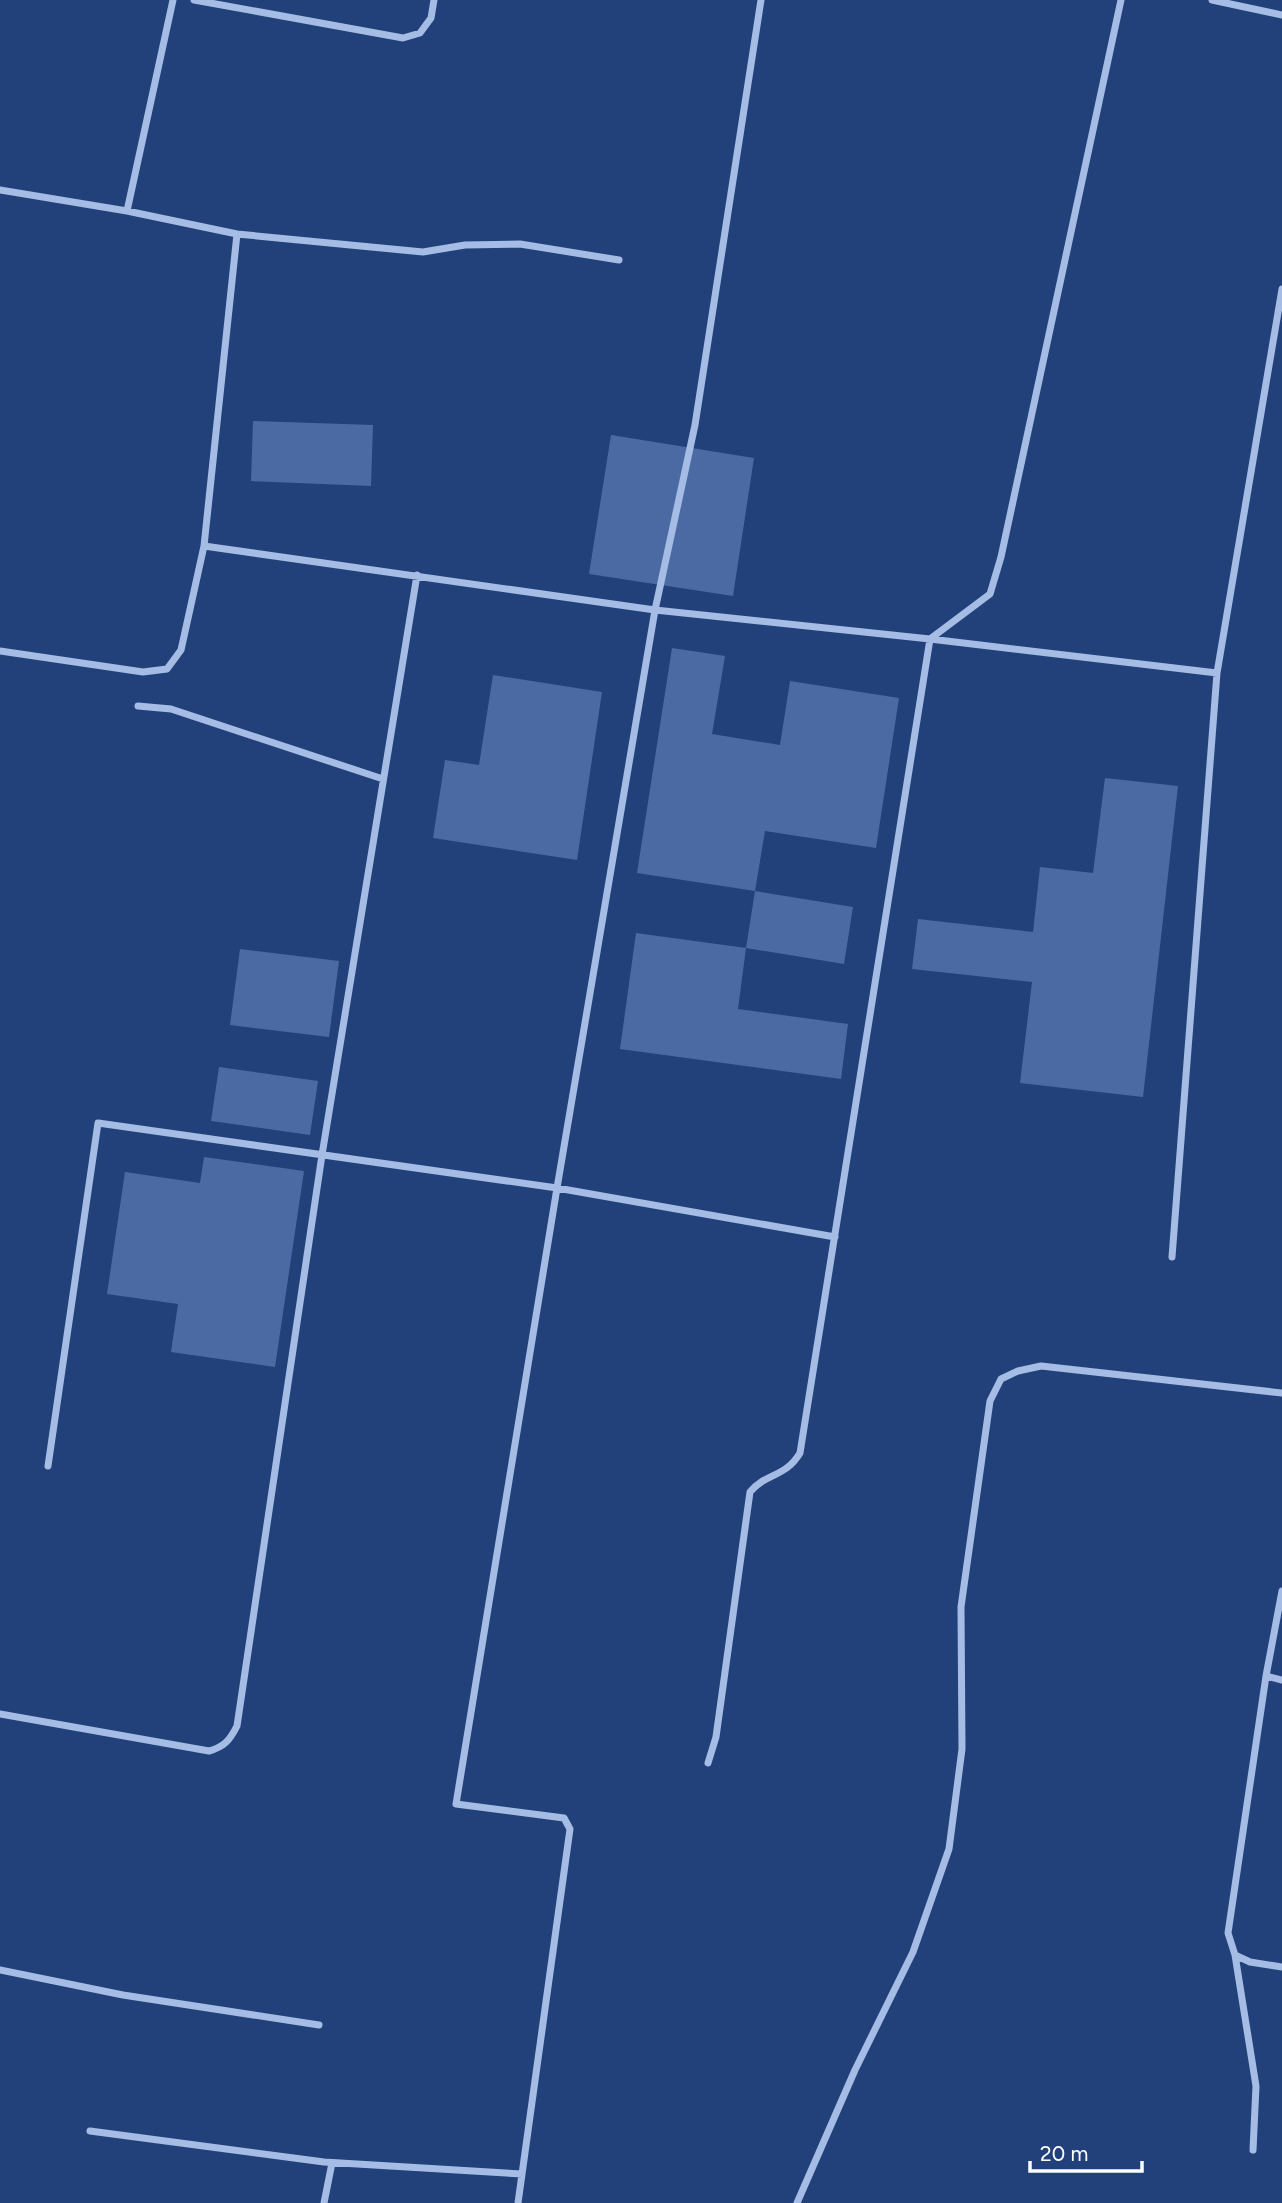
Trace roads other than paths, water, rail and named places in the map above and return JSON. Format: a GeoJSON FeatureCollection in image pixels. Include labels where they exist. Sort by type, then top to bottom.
{"type":"FeatureCollection","features":[{"type":"Feature","properties":{"kind":"street"},"geometry":{"type":"LineString","coordinates":[[127,211],[173,0]]}},
{"type":"Feature","properties":{"kind":"street"},"geometry":{"type":"LineString","coordinates":[[194,0],[404,38],[421,33],[431,18],[434,0]]}},
{"type":"Feature","properties":{"kind":"street"},"geometry":{"type":"LineString","coordinates":[[518,2203],[570,1829],[564,1818],[456,1804],[655,610],[695,425],[761,0]]}},
{"type":"Feature","properties":{"kind":"street"},"geometry":{"type":"LineString","coordinates":[[708,1763],[716,1737],[750,1492],[760,1480],[792,1466],[800,1453],[930,639],[990,594],[1002,557],[1121,0]]}},
{"type":"Feature","properties":{"kind":"street"},"geometry":{"type":"LineString","coordinates":[[1212,0],[1282,15]]}},
{"type":"Feature","properties":{"kind":"street"},"geometry":{"type":"LineString","coordinates":[[0,190],[127,211],[237,234],[423,252],[465,245],[520,244],[618,260]]}},
{"type":"Feature","properties":{"kind":"street"},"geometry":{"type":"LineString","coordinates":[[0,651],[143,672],[167,668],[181,650],[204,546],[237,234]]}},
{"type":"Feature","properties":{"kind":"street"},"geometry":{"type":"LineString","coordinates":[[1172,1257],[1216,673],[1282,289]]}},
{"type":"Feature","properties":{"kind":"street"},"geometry":{"type":"LineString","coordinates":[[204,546],[655,610],[1216,673]]}},
{"type":"Feature","properties":{"kind":"street"},"geometry":{"type":"LineString","coordinates":[[0,1714],[209,1751],[223,1746],[232,1737],[237,1726],[322,1155],[416,575]]}},
{"type":"Feature","properties":{"kind":"street"},"geometry":{"type":"LineString","coordinates":[[138,706],[172,709],[383,779]]}},
{"type":"Feature","properties":{"kind":"street"},"geometry":{"type":"LineString","coordinates":[[48,1466],[98,1123],[557,1188],[835,1237]]}},
{"type":"Feature","properties":{"kind":"street"},"geometry":{"type":"LineString","coordinates":[[797,2203],[855,2070],[913,1952],[949,1849],[962,1749],[961,1607],[990,1401],[1001,1379],[1018,1371],[1041,1366],[1282,1393]]}},
{"type":"Feature","properties":{"kind":"street"},"geometry":{"type":"LineString","coordinates":[[1253,2150],[1256,2086],[1235,1955],[1228,1933],[1266,1676],[1282,1591]]}},
{"type":"Feature","properties":{"kind":"street"},"geometry":{"type":"LineString","coordinates":[[1266,1676],[1282,1680]]}},
{"type":"Feature","properties":{"kind":"street"},"geometry":{"type":"LineString","coordinates":[[1235,1955],[1250,1962],[1282,1967]]}},
{"type":"Feature","properties":{"kind":"street"},"geometry":{"type":"LineString","coordinates":[[0,1970],[123,1995],[319,2025]]}},
{"type":"Feature","properties":{"kind":"street"},"geometry":{"type":"LineString","coordinates":[[90,2131],[332,2163],[522,2174]]}},
{"type":"Feature","properties":{"kind":"street"},"geometry":{"type":"LineString","coordinates":[[324,2203],[332,2163]]}}]}
